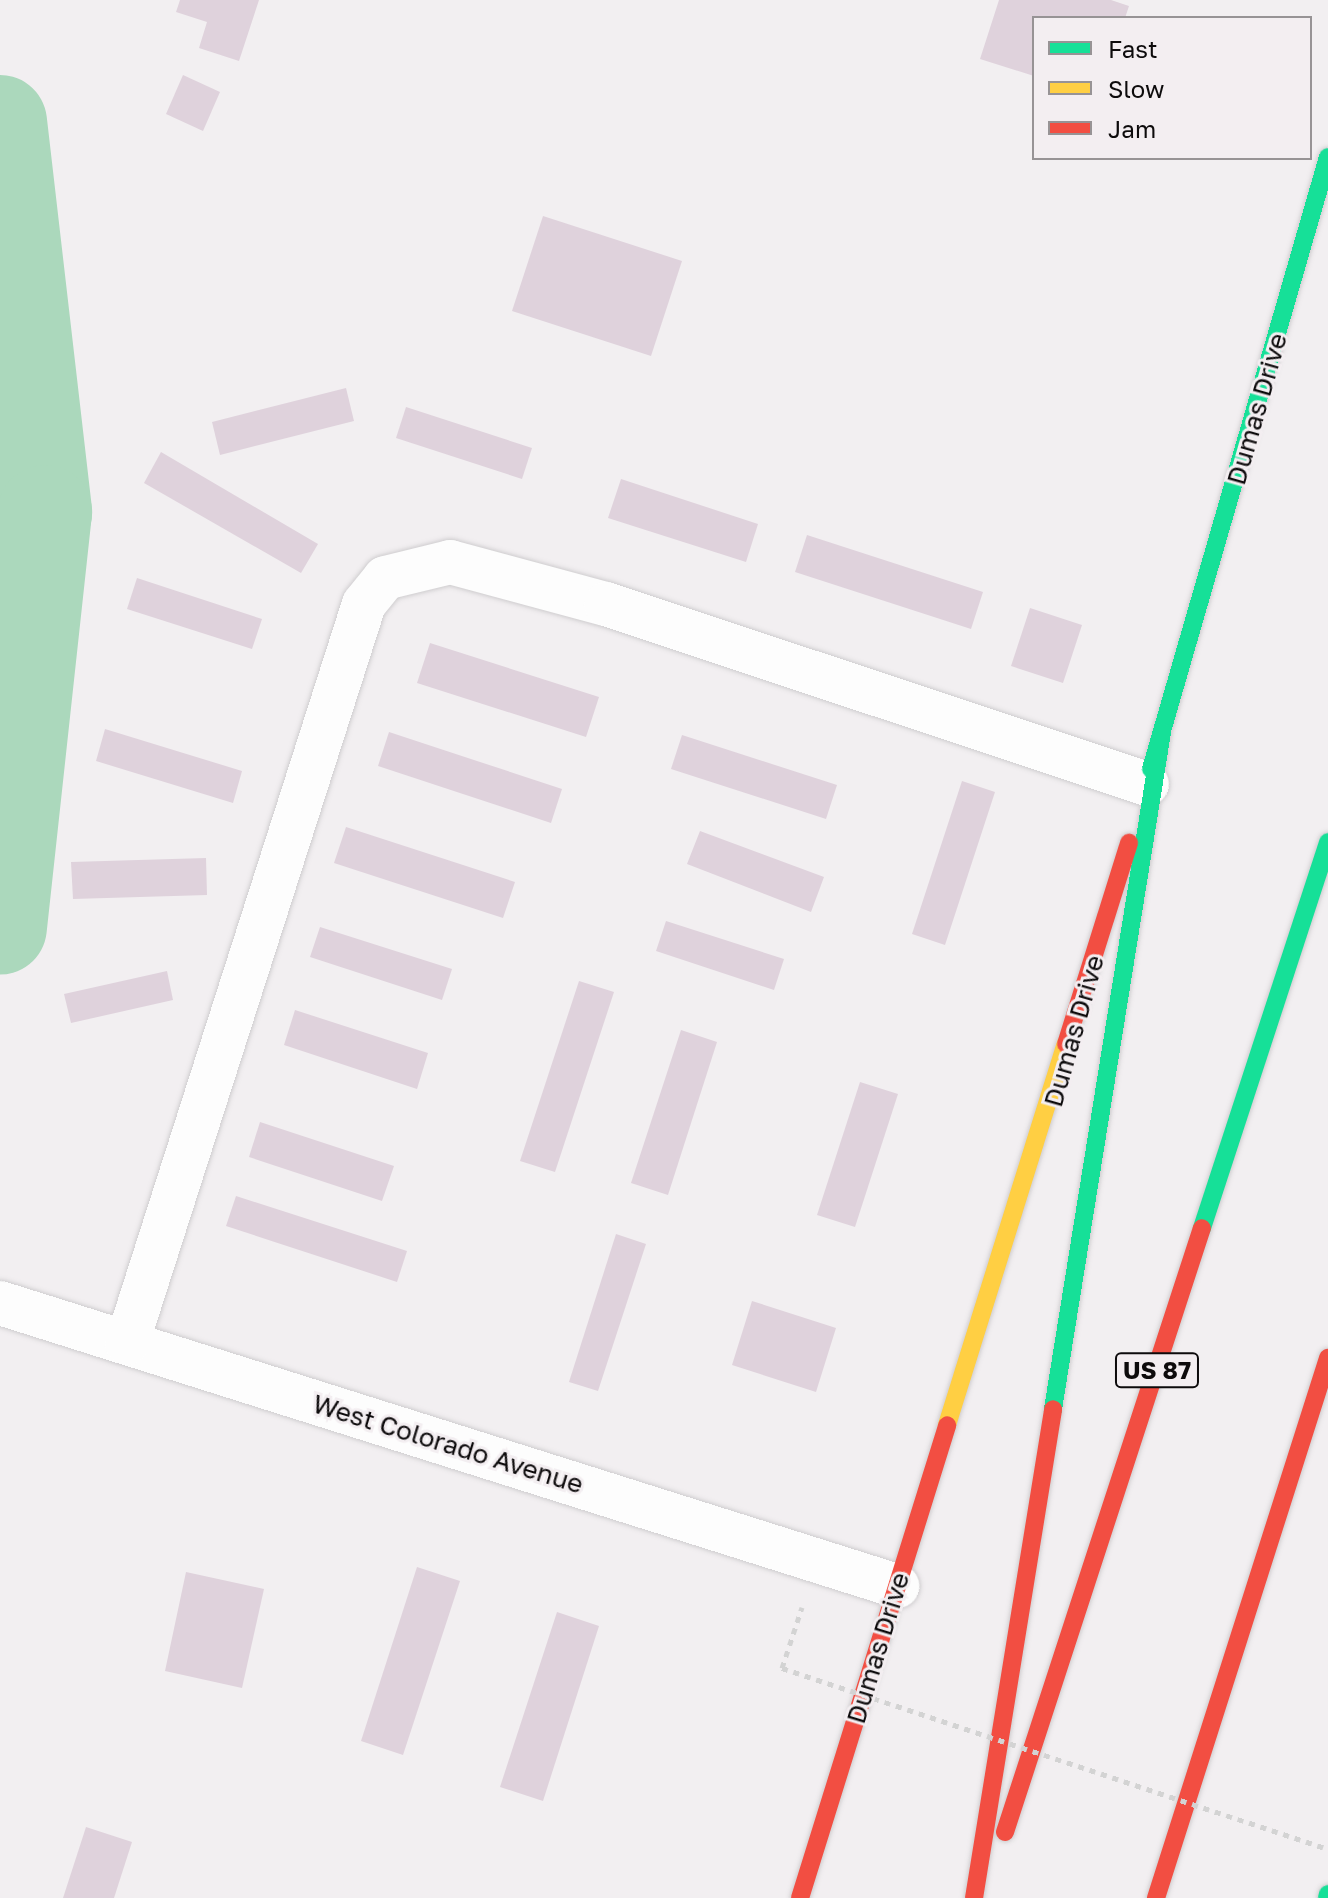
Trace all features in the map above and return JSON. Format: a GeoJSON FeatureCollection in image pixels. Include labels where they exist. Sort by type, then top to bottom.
{"type":"FeatureCollection","features":[{"type":"Feature","properties":{"kind":"main road","name":"Dumas Drive"},"geometry":{"type":"LineString","coordinates":[[800,1898],[897,1586],[1044,1134],[1328,157]]}},
{"type":"Feature","properties":{"kind":"main road"},"geometry":{"type":"LineString","coordinates":[[974,1898],[1162,732]]}},
{"type":"Feature","properties":{"kind":"main road","name":"US 87"},"geometry":{"type":"LineString","coordinates":[[984,1898],[1328,842]]}},
{"type":"Feature","properties":{"kind":"main road"},"geometry":{"type":"LineString","coordinates":[[1156,1898],[1328,1358]]}},
{"type":"Feature","properties":{"kind":"main road"},"geometry":{"type":"LineString","coordinates":[[1203,1755],[1298,1525]]}},
{"type":"Feature","properties":{"kind":"street"},"geometry":{"type":"LineString","coordinates":[[127,1343],[364,604],[385,578],[450,562],[478,569],[606,604],[1147,784]]}},
{"type":"Feature","properties":{"kind":"street","name":"West Colorado Avenue"},"geometry":{"type":"LineString","coordinates":[[0,1303],[897,1586]]}},
{"type":"Feature","properties":{"kind":"path"},"geometry":{"type":"LineString","coordinates":[[818,1560],[782,1668],[1328,1849]]}},
{"type":"Feature","properties":{"kind":"building"},"geometry":{"type":"Polygon","coordinates":[[[180,0],[259,0],[239,61],[199,48],[207,22],[176,12],[180,0]]]}},
{"type":"Feature","properties":{"kind":"building"},"geometry":{"type":"Polygon","coordinates":[[[999,0],[1111,0],[1129,6],[1126,16],[1032,16],[1032,75],[980,59],[999,0]]]}},
{"type":"Feature","properties":{"kind":"building"},"geometry":{"type":"Polygon","coordinates":[[[183,75],[220,92],[203,131],[166,114],[183,75]]]}},
{"type":"Feature","properties":{"kind":"building"},"geometry":{"type":"Polygon","coordinates":[[[543,216],[682,261],[651,356],[512,311],[543,216]]]}},
{"type":"Feature","properties":{"kind":"building"},"geometry":{"type":"Polygon","coordinates":[[[346,388],[354,421],[220,455],[212,422],[346,388]]]}},
{"type":"Feature","properties":{"kind":"building"},"geometry":{"type":"Polygon","coordinates":[[[406,407],[532,448],[522,479],[396,438],[406,407]]]}},
{"type":"Feature","properties":{"kind":"building"},"geometry":{"type":"Polygon","coordinates":[[[161,452],[318,544],[301,573],[144,483],[161,452]]]}},
{"type":"Feature","properties":{"kind":"building"},"geometry":{"type":"Polygon","coordinates":[[[621,479],[758,524],[746,562],[608,518],[621,479]]]}},
{"type":"Feature","properties":{"kind":"building"},"geometry":{"type":"Polygon","coordinates":[[[807,535],[983,592],[971,629],[795,572],[807,535]]]}},
{"type":"Feature","properties":{"kind":"building"},"geometry":{"type":"Polygon","coordinates":[[[137,578],[262,619],[252,649],[127,609],[137,578]]]}},
{"type":"Feature","properties":{"kind":"building"},"geometry":{"type":"Polygon","coordinates":[[[1030,608],[1082,625],[1063,683],[1011,666],[1030,608]]]}},
{"type":"Feature","properties":{"kind":"building"},"geometry":{"type":"Polygon","coordinates":[[[430,643],[599,697],[586,737],[417,683],[430,643]]]}},
{"type":"Feature","properties":{"kind":"building"},"geometry":{"type":"Polygon","coordinates":[[[105,729],[242,771],[233,803],[96,761],[105,729]]]}},
{"type":"Feature","properties":{"kind":"building"},"geometry":{"type":"Polygon","coordinates":[[[389,732],[562,789],[551,823],[378,766],[389,732]]]}},
{"type":"Feature","properties":{"kind":"building"},"geometry":{"type":"Polygon","coordinates":[[[682,735],[837,785],[826,819],[671,769],[682,735]]]}},
{"type":"Feature","properties":{"kind":"building"},"geometry":{"type":"Polygon","coordinates":[[[962,781],[995,792],[945,945],[912,934],[962,781]]]}},
{"type":"Feature","properties":{"kind":"building"},"geometry":{"type":"Polygon","coordinates":[[[346,827],[515,882],[503,918],[334,863],[346,827]]]}},
{"type":"Feature","properties":{"kind":"building"},"geometry":{"type":"Polygon","coordinates":[[[700,831],[824,877],[811,912],[687,864],[700,831]]]}},
{"type":"Feature","properties":{"kind":"building"},"geometry":{"type":"Polygon","coordinates":[[[206,858],[207,895],[73,899],[71,862],[206,858]]]}},
{"type":"Feature","properties":{"kind":"building"},"geometry":{"type":"Polygon","coordinates":[[[666,921],[784,959],[774,990],[656,951],[666,921]]]}},
{"type":"Feature","properties":{"kind":"building"},"geometry":{"type":"Polygon","coordinates":[[[320,927],[452,969],[442,1000],[310,957],[320,927]]]}},
{"type":"Feature","properties":{"kind":"building"},"geometry":{"type":"Polygon","coordinates":[[[167,971],[173,1000],[71,1023],[64,994],[167,971]]]}},
{"type":"Feature","properties":{"kind":"building"},"geometry":{"type":"Polygon","coordinates":[[[579,981],[614,992],[555,1172],[520,1161],[579,981]]]}},
{"type":"Feature","properties":{"kind":"building"},"geometry":{"type":"Polygon","coordinates":[[[295,1010],[428,1053],[417,1089],[284,1045],[295,1010]]]}},
{"type":"Feature","properties":{"kind":"building"},"geometry":{"type":"Polygon","coordinates":[[[681,1030],[717,1042],[668,1195],[631,1183],[681,1030]]]}},
{"type":"Feature","properties":{"kind":"building"},"geometry":{"type":"Polygon","coordinates":[[[860,1082],[898,1094],[855,1227],[817,1215],[860,1082]]]}},
{"type":"Feature","properties":{"kind":"building"},"geometry":{"type":"Polygon","coordinates":[[[260,1122],[394,1166],[382,1201],[249,1157],[260,1122]]]}},
{"type":"Feature","properties":{"kind":"building"},"geometry":{"type":"Polygon","coordinates":[[[236,1196],[407,1251],[397,1282],[226,1226],[236,1196]]]}},
{"type":"Feature","properties":{"kind":"building"},"geometry":{"type":"Polygon","coordinates":[[[616,1234],[646,1244],[598,1391],[569,1382],[616,1234]]]}},
{"type":"Feature","properties":{"kind":"building"},"geometry":{"type":"Polygon","coordinates":[[[752,1301],[836,1328],[816,1392],[732,1365],[752,1301]]]}},
{"type":"Feature","properties":{"kind":"building"},"geometry":{"type":"Polygon","coordinates":[[[417,1567],[460,1581],[403,1755],[361,1741],[417,1567]]]}},
{"type":"Feature","properties":{"kind":"building"},"geometry":{"type":"Polygon","coordinates":[[[186,1572],[264,1589],[242,1688],[165,1671],[186,1572]]]}},
{"type":"Feature","properties":{"kind":"building"},"geometry":{"type":"Polygon","coordinates":[[[557,1612],[599,1626],[543,1801],[500,1787],[557,1612]]]}},
{"type":"Feature","properties":{"kind":"building"},"geometry":{"type":"Polygon","coordinates":[[[86,1827],[132,1842],[114,1898],[63,1898],[86,1827]]]}},
{"type":"Feature","properties":{"kind":"waterway"},"geometry":{"type":"LineString","coordinates":[[0,122],[45,512],[0,928]]}},
{"type":"Feature","properties":{"kind":"traffic: fast"},"geometry":{"type":"LineString","coordinates":[[1151,769],[1328,157]]}},
{"type":"Feature","properties":{"kind":"traffic: fast"},"geometry":{"type":"LineString","coordinates":[[1053,1409],[1162,732]]}},
{"type":"Feature","properties":{"kind":"traffic: fast"},"geometry":{"type":"LineString","coordinates":[[1202,1228],[1328,842]]}},
{"type":"Feature","properties":{"kind":"traffic: fast"},"geometry":{"type":"LineString","coordinates":[[1327,1898],[1328,1894]]}},
{"type":"Feature","properties":{"kind":"traffic: slow"},"geometry":{"type":"LineString","coordinates":[[947,1425],[1066,1044]]}},
{"type":"Feature","properties":{"kind":"traffic: jam"},"geometry":{"type":"LineString","coordinates":[[1066,1044],[1129,843]]}},
{"type":"Feature","properties":{"kind":"traffic: jam"},"geometry":{"type":"LineString","coordinates":[[1005,1832],[1202,1228]]}},
{"type":"Feature","properties":{"kind":"traffic: jam"},"geometry":{"type":"LineString","coordinates":[[1156,1898],[1328,1358]]}},
{"type":"Feature","properties":{"kind":"traffic: jam"},"geometry":{"type":"LineString","coordinates":[[974,1898],[1053,1409]]}},
{"type":"Feature","properties":{"kind":"traffic: jam"},"geometry":{"type":"LineString","coordinates":[[800,1898],[947,1425]]}}]}
